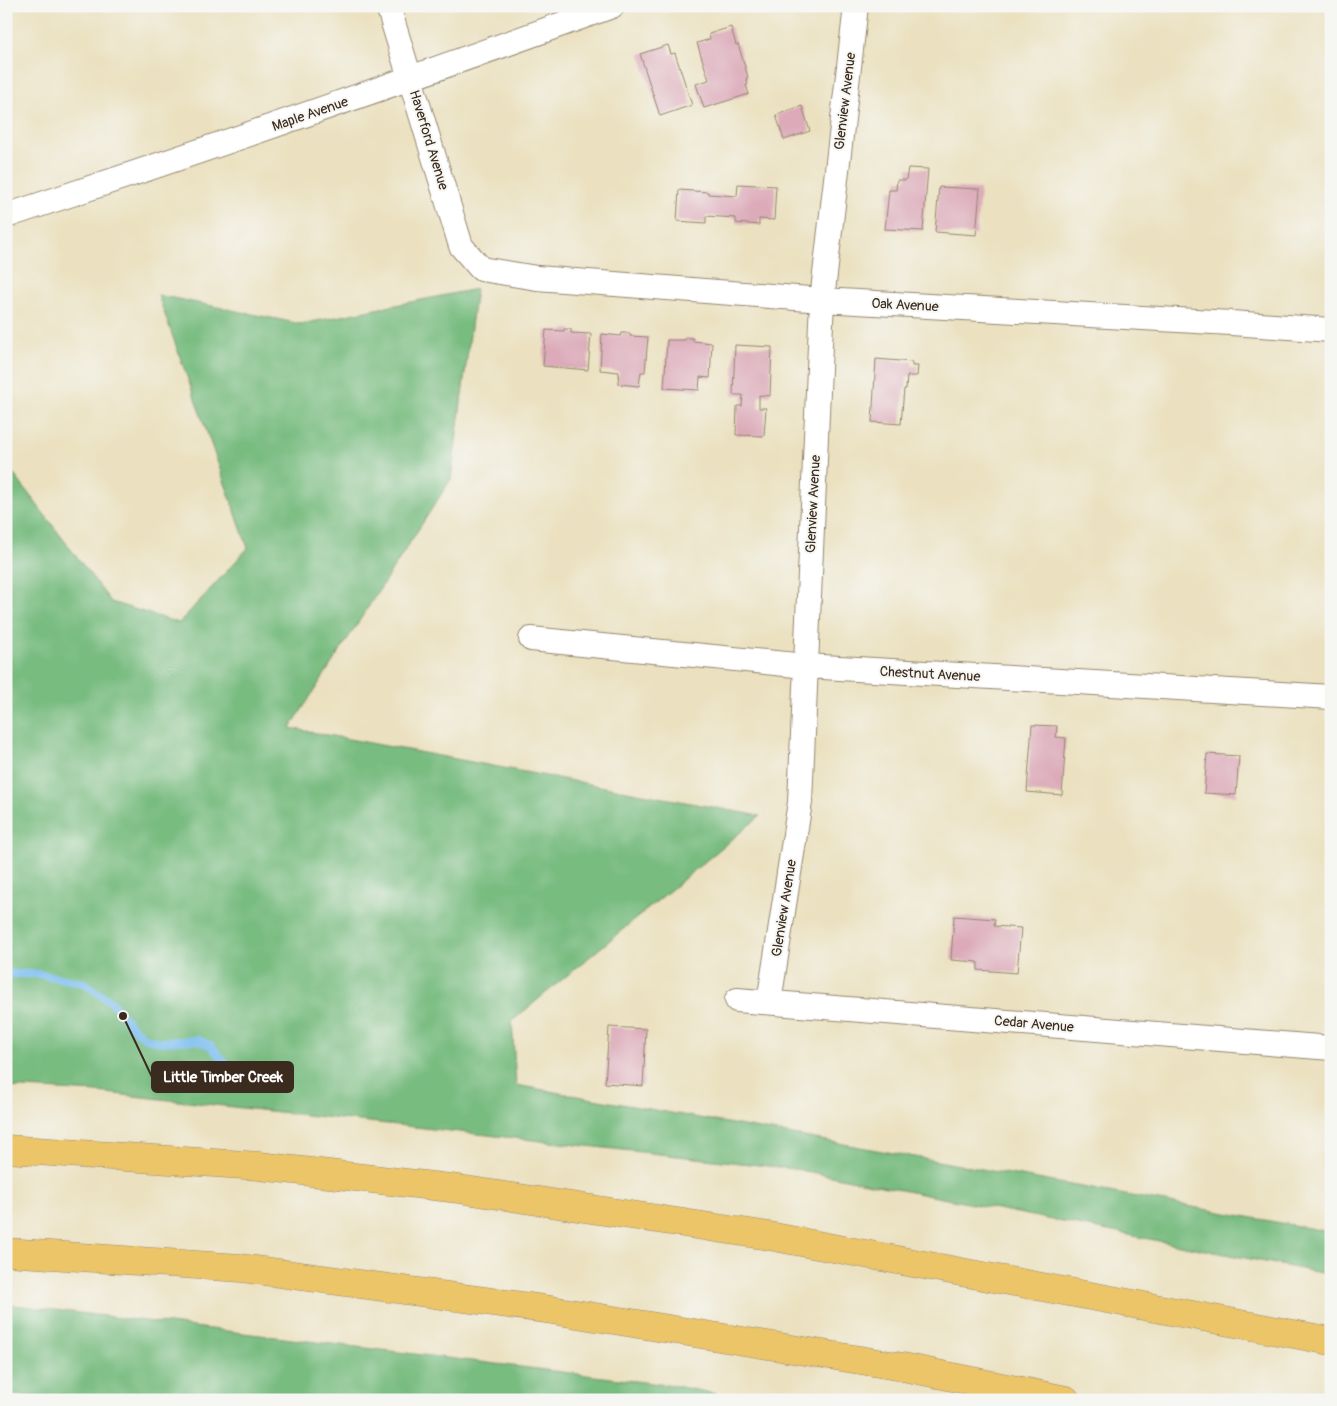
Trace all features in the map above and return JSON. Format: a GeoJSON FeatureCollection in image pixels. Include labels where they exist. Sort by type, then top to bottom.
{"type":"FeatureCollection","features":[{"type":"Feature","properties":{"kind":"highway"},"geometry":{"type":"LineString","coordinates":[[6,1149],[259,1166],[459,1189],[769,1236],[1331,1341]]}},
{"type":"Feature","properties":{"kind":"highway"},"geometry":{"type":"LineString","coordinates":[[6,1252],[241,1268],[552,1310],[903,1367],[1066,1400]]}},
{"type":"Feature","properties":{"kind":"street","name":"Haverford Avenue"},"geometry":{"type":"LineString","coordinates":[[388,6],[461,246],[481,269]]}},
{"type":"Feature","properties":{"kind":"street","name":"Maple Avenue"},"geometry":{"type":"LineString","coordinates":[[6,216],[411,79],[612,6]]}},
{"type":"Feature","properties":{"kind":"street","name":"Glenview Avenue"},"geometry":{"type":"LineString","coordinates":[[769,1002],[800,802],[822,300],[856,6]]}},
{"type":"Feature","properties":{"kind":"street","name":"Oak Avenue"},"geometry":{"type":"LineString","coordinates":[[481,269],[537,278],[822,300],[1221,322],[1331,330]]}},
{"type":"Feature","properties":{"kind":"street","name":"Chestnut Avenue"},"geometry":{"type":"LineString","coordinates":[[531,639],[806,666],[1331,697]]}},
{"type":"Feature","properties":{"kind":"street","name":"Cedar Avenue"},"geometry":{"type":"LineString","coordinates":[[737,1000],[1331,1048]]}},
{"type":"Feature","properties":{"kind":"green space"},"geometry":{"type":"Polygon","coordinates":[[[476,289],[451,479],[290,728],[760,816],[512,1021],[516,1085],[1331,1232],[1331,1275],[795,1169],[97,1092],[6,1087],[6,464],[111,602],[179,623],[248,548],[158,295],[301,324],[476,289]]]}},
{"type":"Feature","properties":{"kind":"green space"},"geometry":{"type":"Polygon","coordinates":[[[6,1304],[676,1386],[746,1400],[106,1400],[6,1395],[6,1304]]]}},
{"type":"Feature","properties":{"kind":"building"},"geometry":{"type":"Polygon","coordinates":[[[731,27],[748,77],[746,78],[748,84],[746,85],[749,94],[704,108],[696,84],[709,80],[697,43],[710,39],[709,34],[731,27]]]}},
{"type":"Feature","properties":{"kind":"building"},"geometry":{"type":"Polygon","coordinates":[[[668,45],[671,54],[675,53],[692,105],[660,116],[640,54],[668,45]]]}},
{"type":"Feature","properties":{"kind":"building"},"geometry":{"type":"Polygon","coordinates":[[[802,106],[810,131],[784,140],[776,115],[802,106]]]}},
{"type":"Feature","properties":{"kind":"building"},"geometry":{"type":"Polygon","coordinates":[[[908,168],[928,169],[923,231],[885,229],[889,190],[896,190],[897,180],[906,180],[908,168]]]}},
{"type":"Feature","properties":{"kind":"building"},"geometry":{"type":"Polygon","coordinates":[[[738,184],[776,186],[774,220],[759,219],[759,225],[736,223],[736,218],[706,216],[706,223],[677,221],[679,190],[737,196],[738,184]]]}},
{"type":"Feature","properties":{"kind":"building"},"geometry":{"type":"Polygon","coordinates":[[[939,187],[980,189],[976,235],[935,232],[939,187]]]}},
{"type":"Feature","properties":{"kind":"building"},"geometry":{"type":"Polygon","coordinates":[[[564,329],[571,329],[571,333],[591,334],[588,370],[543,366],[546,330],[564,331],[564,329]]]}},
{"type":"Feature","properties":{"kind":"building"},"geometry":{"type":"Polygon","coordinates":[[[622,333],[630,333],[630,336],[648,337],[645,372],[641,372],[639,386],[618,384],[619,372],[600,370],[602,334],[621,336],[622,333]]]}},
{"type":"Feature","properties":{"kind":"building"},"geometry":{"type":"Polygon","coordinates":[[[685,338],[712,343],[710,378],[700,377],[699,390],[664,388],[667,340],[685,340],[685,338]]]}},
{"type":"Feature","properties":{"kind":"building"},"geometry":{"type":"Polygon","coordinates":[[[735,345],[772,347],[770,396],[759,395],[759,408],[766,408],[764,436],[736,435],[737,406],[742,406],[743,395],[733,395],[735,345]]]}},
{"type":"Feature","properties":{"kind":"building"},"geometry":{"type":"Polygon","coordinates":[[[876,359],[912,362],[912,366],[918,366],[917,376],[907,376],[901,424],[872,422],[876,359]]]}},
{"type":"Feature","properties":{"kind":"building"},"geometry":{"type":"Polygon","coordinates":[[[1032,725],[1057,726],[1056,737],[1066,738],[1062,795],[1027,792],[1032,725]]]}},
{"type":"Feature","properties":{"kind":"building"},"geometry":{"type":"Polygon","coordinates":[[[1207,754],[1239,756],[1236,795],[1204,793],[1207,754]]]}},
{"type":"Feature","properties":{"kind":"building"},"geometry":{"type":"Polygon","coordinates":[[[954,916],[995,919],[994,926],[1021,928],[1017,973],[978,970],[978,962],[951,960],[954,916]]]}},
{"type":"Feature","properties":{"kind":"building"},"geometry":{"type":"Polygon","coordinates":[[[609,1027],[646,1029],[643,1086],[605,1083],[609,1027]]]}},
{"type":"Feature","properties":{"kind":"waterway"},"geometry":{"type":"LineString","coordinates":[[6,974],[39,974],[84,983],[111,1002],[133,1028],[145,1038],[160,1042],[198,1040],[211,1046],[227,1065]]}},
{"type":"Feature","properties":{"kind":"place","name":"Little Timber Creek"},"geometry":{"type":"Point","coordinates":[123,1016]}}]}
